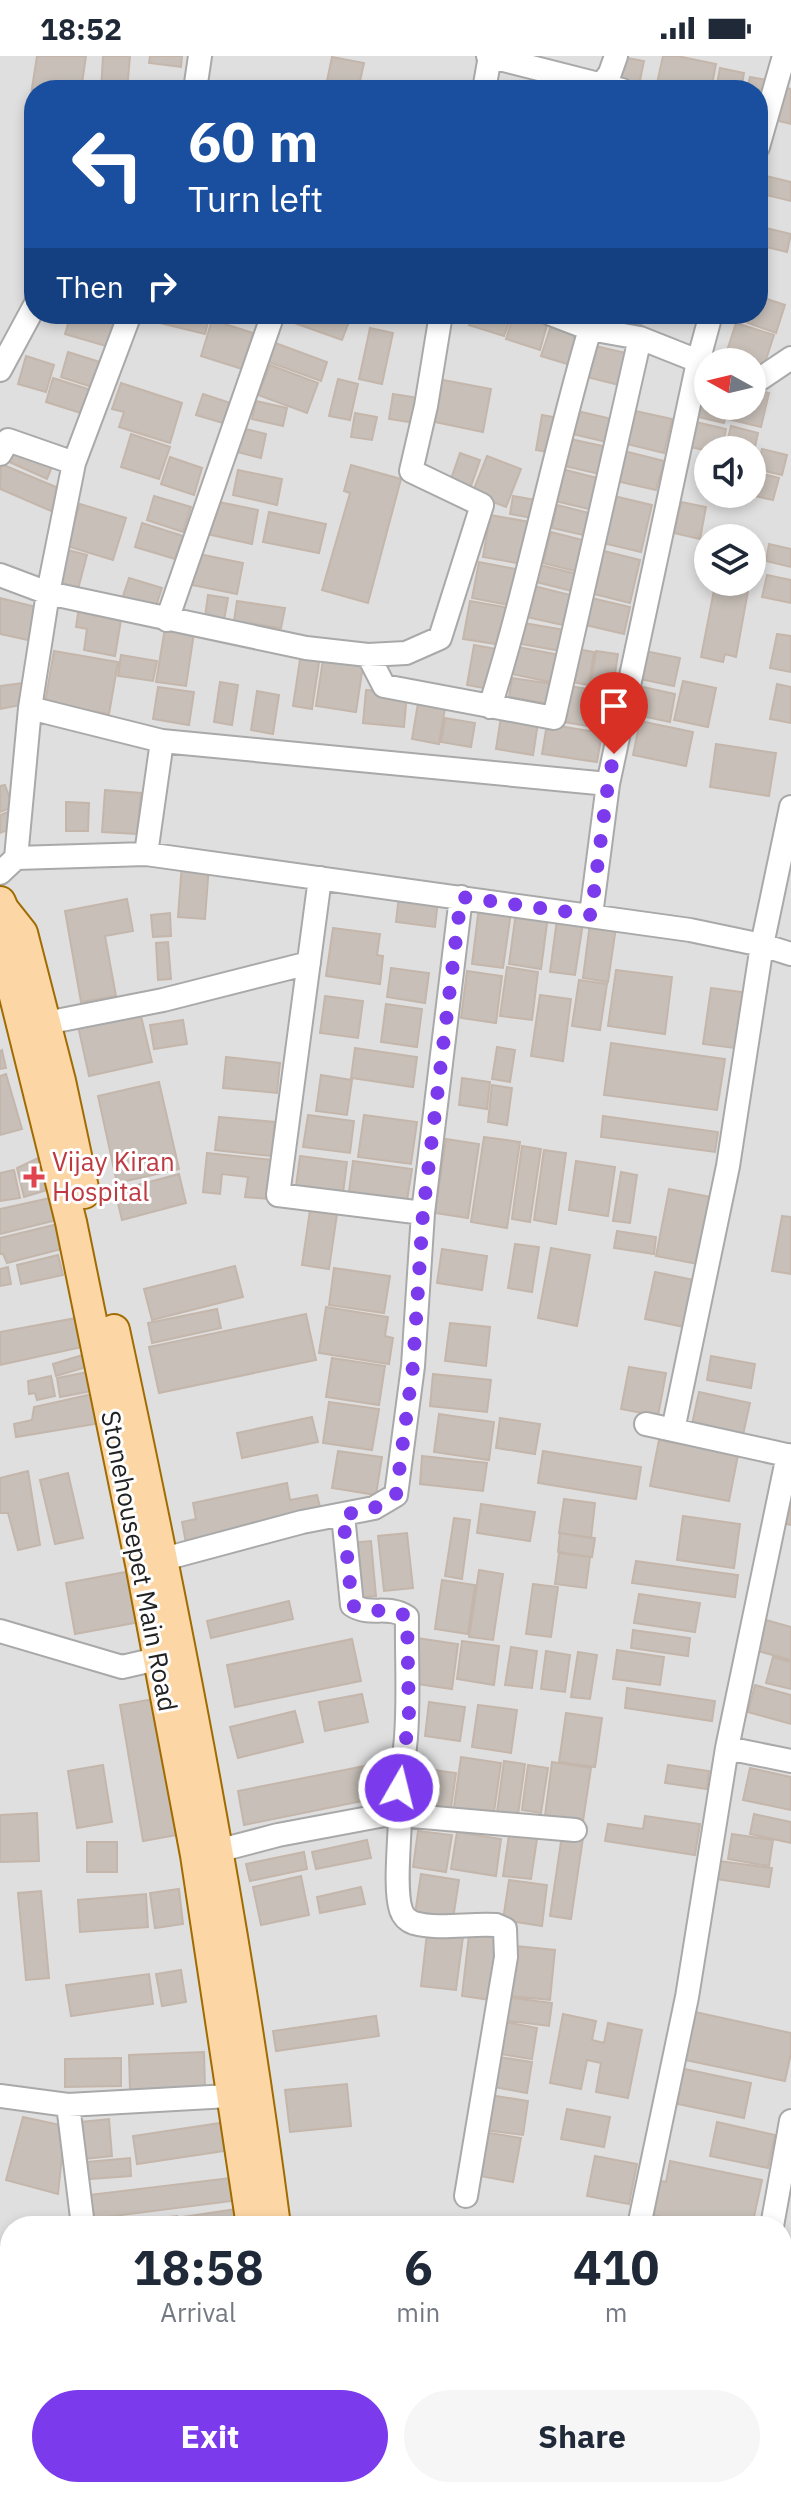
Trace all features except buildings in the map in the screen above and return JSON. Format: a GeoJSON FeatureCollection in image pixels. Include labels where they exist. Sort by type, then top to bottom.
{"type":"FeatureCollection","features":[{"type":"Feature","properties":{"kind":"main road"},"geometry":{"type":"LineString","coordinates":[[2,905],[22,933],[46,1023],[49,1084]]}},
{"type":"Feature","properties":{"kind":"main road","name":"Stonehousepet Main Road"},"geometry":{"type":"LineString","coordinates":[[2,905],[1,940],[49,1084],[71,1222],[152,1562],[170,1655],[195,1794],[196,1855],[244,2096],[251,2216]]}},
{"type":"Feature","properties":{"kind":"main road"},"geometry":{"type":"LineString","coordinates":[[195,1794],[217,1851],[244,2096],[273,2216]]}},
{"type":"Feature","properties":{"kind":"street"},"geometry":{"type":"LineString","coordinates":[[196,80],[200,56]]}},
{"type":"Feature","properties":{"kind":"street"},"geometry":{"type":"LineString","coordinates":[[485,80],[489,56],[584,80]]}},
{"type":"Feature","properties":{"kind":"street"},"geometry":{"type":"LineString","coordinates":[[611,80],[610,73],[616,56]]}},
{"type":"Feature","properties":{"kind":"street"},"geometry":{"type":"LineString","coordinates":[[768,112],[784,56]]}},
{"type":"Feature","properties":{"kind":"street"},"geometry":{"type":"LineString","coordinates":[[0,370],[25,324]]}},
{"type":"Feature","properties":{"kind":"street"},"geometry":{"type":"LineString","coordinates":[[126,324],[74,463],[48,593],[8,865],[146,854],[690,930],[791,954]]}},
{"type":"Feature","properties":{"kind":"street"},"geometry":{"type":"LineString","coordinates":[[167,620],[270,324]]}},
{"type":"Feature","properties":{"kind":"street"},"geometry":{"type":"LineString","coordinates":[[0,575],[48,593],[306,648],[368,655],[406,653],[440,638],[482,505],[411,471],[426,406],[439,324]]}},
{"type":"Feature","properties":{"kind":"street"},"geometry":{"type":"LineString","coordinates":[[577,324],[640,338],[694,359]]}},
{"type":"Feature","properties":{"kind":"street"},"geometry":{"type":"LineString","coordinates":[[705,348],[709,324]]}},
{"type":"Feature","properties":{"kind":"street"},"geometry":{"type":"LineString","coordinates":[[490,707],[513,634],[570,397],[590,329]]}},
{"type":"Feature","properties":{"kind":"street"},"geometry":{"type":"LineString","coordinates":[[368,655],[384,686],[554,718],[640,338]]}},
{"type":"Feature","properties":{"kind":"street"},"geometry":{"type":"LineString","coordinates":[[766,375],[791,358]]}},
{"type":"Feature","properties":{"kind":"street"},"geometry":{"type":"LineString","coordinates":[[591,915],[608,784],[694,403]]}},
{"type":"Feature","properties":{"kind":"street"},"geometry":{"type":"LineString","coordinates":[[0,454],[8,440],[74,463]]}},
{"type":"Feature","properties":{"kind":"street"},"geometry":{"type":"LineString","coordinates":[[30,708],[162,741],[608,784]]}},
{"type":"Feature","properties":{"kind":"street"},"geometry":{"type":"LineString","coordinates":[[146,854],[162,741]]}},
{"type":"Feature","properties":{"kind":"street"},"geometry":{"type":"LineString","coordinates":[[673,1430],[728,1166],[762,945],[791,807]]}},
{"type":"Feature","properties":{"kind":"street"},"geometry":{"type":"LineString","coordinates":[[320,878],[278,1195],[423,1213]]}},
{"type":"Feature","properties":{"kind":"street"},"geometry":{"type":"LineString","coordinates":[[152,1562],[302,1522],[374,1508],[396,1495],[413,1366],[423,1213],[461,897]]}},
{"type":"Feature","properties":{"kind":"street"},"geometry":{"type":"LineString","coordinates":[[46,1023],[163,1000],[309,963]]}},
{"type":"Feature","properties":{"kind":"street"},"geometry":{"type":"LineString","coordinates":[[641,2216],[687,1997],[727,1748],[789,1456],[646,1424]]}},
{"type":"Feature","properties":{"kind":"street"},"geometry":{"type":"LineString","coordinates":[[343,1515],[352,1605],[364,1611],[396,1610],[407,1617],[409,1718],[395,1814],[400,1909],[412,1923],[496,1925],[505,1929],[507,1934],[506,1957],[466,2196]]}},
{"type":"Feature","properties":{"kind":"street"},"geometry":{"type":"LineString","coordinates":[[0,1631],[122,1667],[170,1655]]}},
{"type":"Feature","properties":{"kind":"street"},"geometry":{"type":"LineString","coordinates":[[727,1748],[791,1761]]}},
{"type":"Feature","properties":{"kind":"street"},"geometry":{"type":"LineString","coordinates":[[217,1851],[278,1835],[395,1814],[575,1830]]}},
{"type":"Feature","properties":{"kind":"street"},"geometry":{"type":"LineString","coordinates":[[0,2096],[68,2105],[244,2096]]}},
{"type":"Feature","properties":{"kind":"street"},"geometry":{"type":"LineString","coordinates":[[68,2105],[82,2216]]}},
{"type":"Feature","properties":{"kind":"street"},"geometry":{"type":"LineString","coordinates":[[774,2216],[791,2121]]}},
{"type":"Feature","properties":{"kind":"shaded area"},"geometry":{"type":"Polygon","coordinates":[[[0,56],[791,56],[791,2216],[0,2216],[0,56]]]}},
{"type":"Feature","properties":{"kind":"place","name":"Vijay Kiran Hospital"},"geometry":{"type":"Point","coordinates":[34,1177]}},
{"type":"Feature","properties":{"kind":"route"},"geometry":{"type":"LineString","coordinates":[[399,1788],[409,1718],[407,1617],[396,1610],[364,1611],[352,1605],[343,1515],[374,1508],[396,1495],[413,1366],[423,1213],[461,897],[591,915],[614,754]]}}]}
